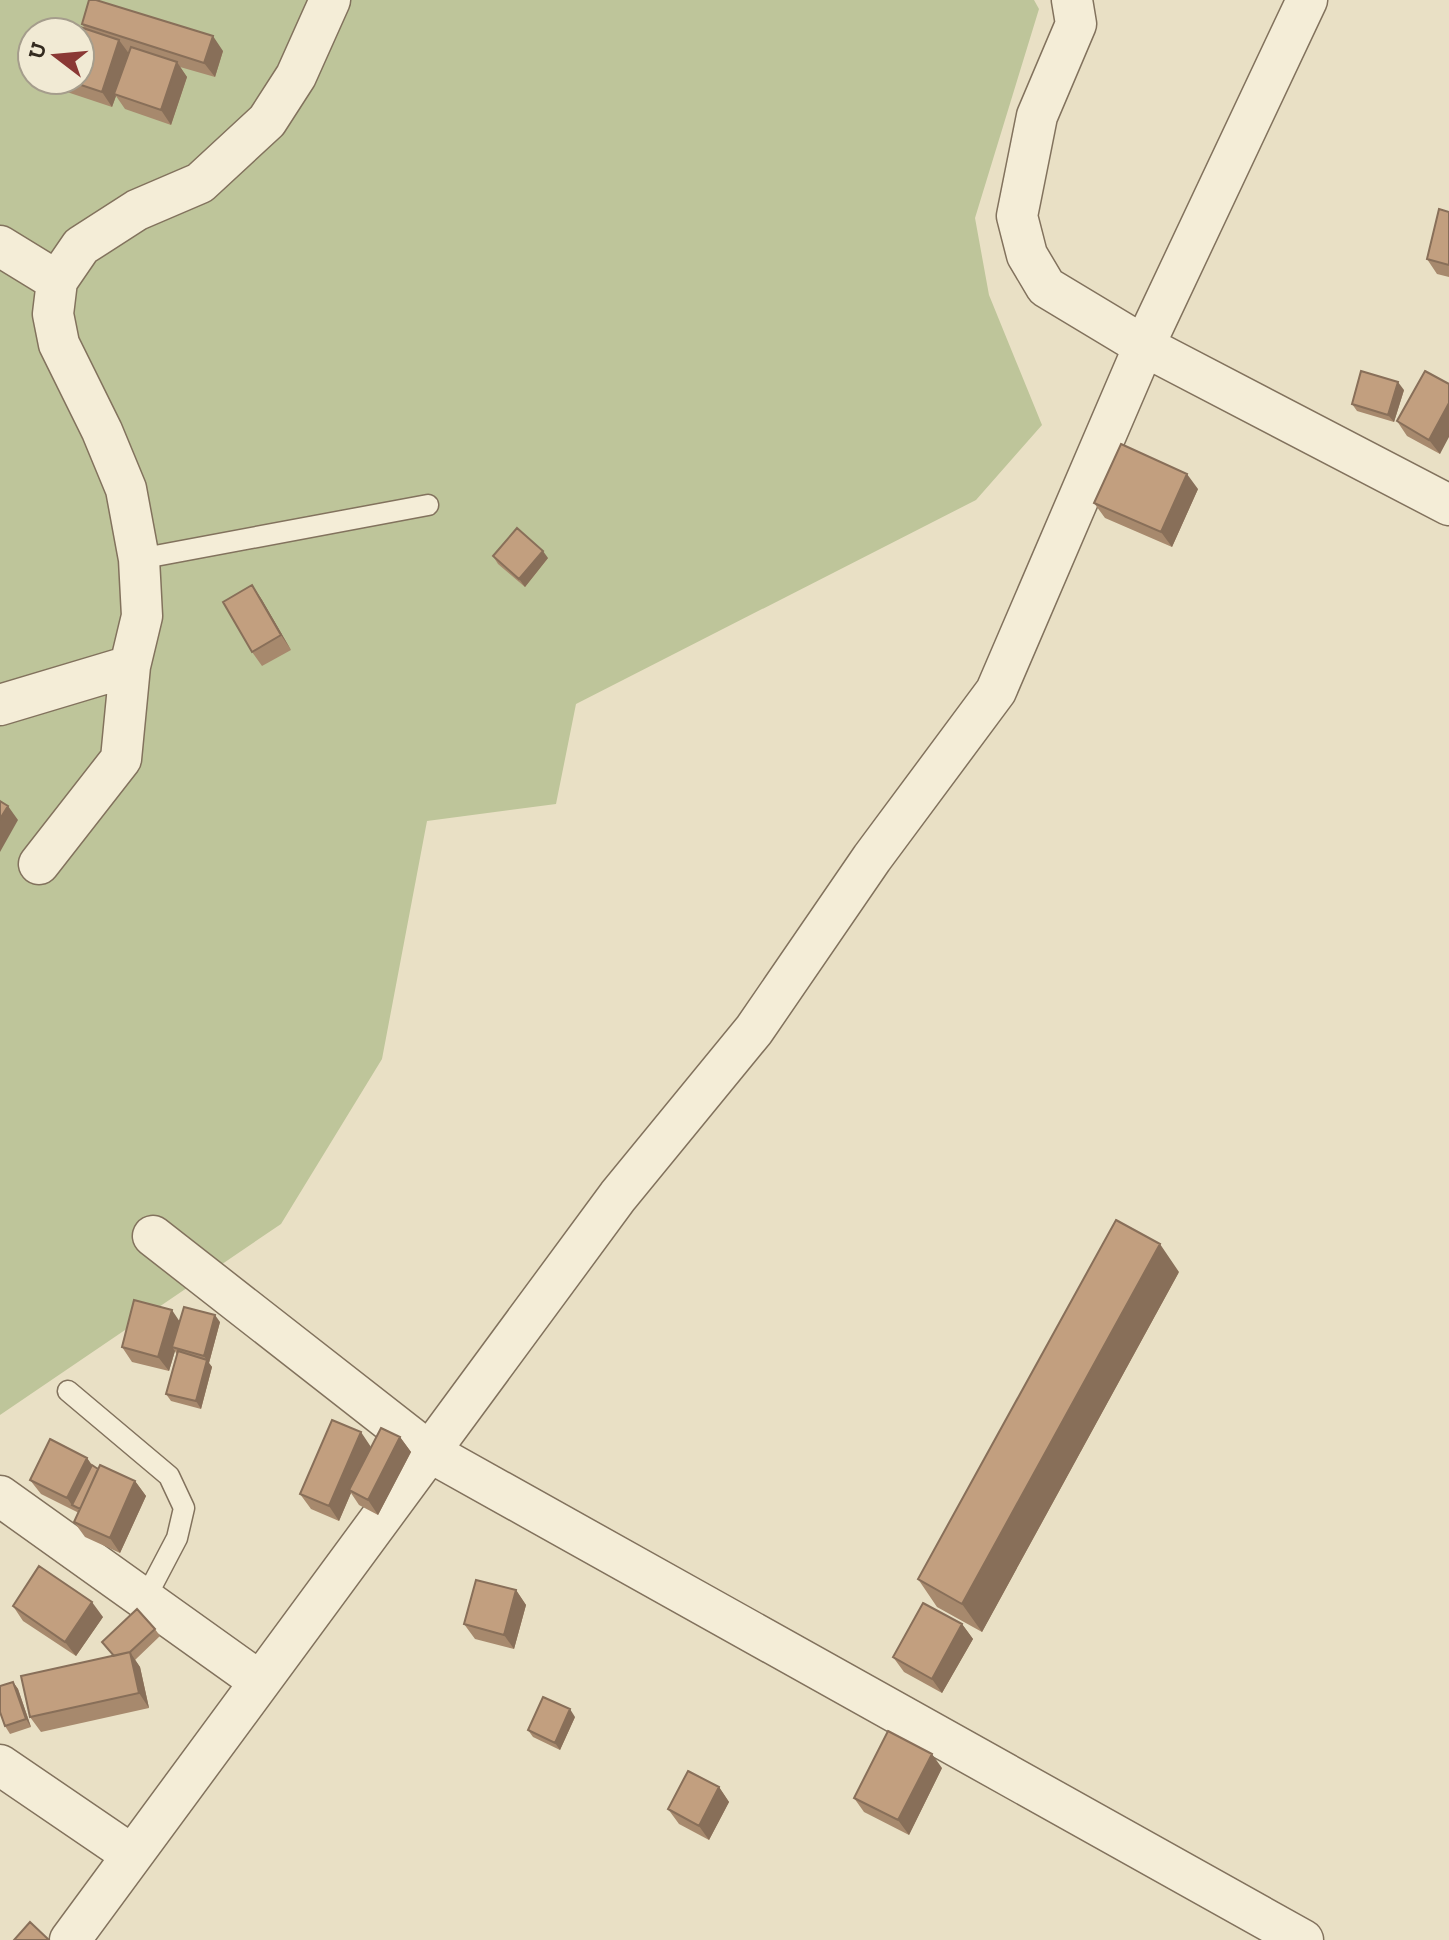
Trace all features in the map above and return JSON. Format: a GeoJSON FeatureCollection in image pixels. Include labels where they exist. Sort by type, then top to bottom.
{"type":"FeatureCollection","features":[{"type":"Feature","properties":{"kind":"street"},"geometry":{"type":"LineString","coordinates":[[39,864],[121,759],[130,666],[142,616],[139,559],[126,489],[102,431],[59,344],[53,314],[57,281],[81,246],[137,210],[200,183],[267,121],[296,76],[330,0]]}},
{"type":"Feature","properties":{"kind":"street"},"geometry":{"type":"LineString","coordinates":[[1072,0],[1076,24],[1037,116],[1017,216],[1027,255],[1046,287],[1144,346],[1449,505]]}},
{"type":"Feature","properties":{"kind":"street"},"geometry":{"type":"LineString","coordinates":[[70,1940],[618,1196],[754,1030],[872,858],[996,691],[1144,346],[1307,0]]}},
{"type":"Feature","properties":{"kind":"street"},"geometry":{"type":"LineString","coordinates":[[0,246],[57,281]]}},
{"type":"Feature","properties":{"kind":"street"},"geometry":{"type":"LineString","coordinates":[[0,705],[130,666]]}},
{"type":"Feature","properties":{"kind":"street"},"geometry":{"type":"LineString","coordinates":[[153,1236],[428,1451],[1303,1940]]}},
{"type":"Feature","properties":{"kind":"street"},"geometry":{"type":"LineString","coordinates":[[0,1496],[259,1681]]}},
{"type":"Feature","properties":{"kind":"street"},"geometry":{"type":"LineString","coordinates":[[0,1765],[132,1855]]}},
{"type":"Feature","properties":{"kind":"lane"},"geometry":{"type":"LineString","coordinates":[[139,559],[428,505]]}},
{"type":"Feature","properties":{"kind":"lane"},"geometry":{"type":"LineString","coordinates":[[68,1391],[169,1476],[184,1508],[177,1538],[145,1599]]}},
{"type":"Feature","properties":{"kind":"green space"},"geometry":{"type":"Polygon","coordinates":[[[0,0],[1034,0],[1039,9],[975,218],[989,295],[1042,425],[976,500],[576,704],[556,804],[427,821],[382,1059],[281,1224],[0,1415],[0,0]]]}},
{"type":"Feature","properties":{"kind":"building"},"geometry":{"type":"Polygon","coordinates":[[[89,0],[96,0],[213,36],[204,63],[96,28],[96,16],[84,16],[89,0]]]}},
{"type":"Feature","properties":{"kind":"building"},"geometry":{"type":"Polygon","coordinates":[[[96,32],[119,40],[102,92],[96,90],[96,32]]]}},
{"type":"Feature","properties":{"kind":"building"},"geometry":{"type":"Polygon","coordinates":[[[131,47],[177,62],[161,110],[114,94],[131,47]]]}},
{"type":"Feature","properties":{"kind":"building"},"geometry":{"type":"Polygon","coordinates":[[[1439,209],[1449,212],[1449,265],[1427,259],[1439,209]]]}},
{"type":"Feature","properties":{"kind":"building"},"geometry":{"type":"Polygon","coordinates":[[[1361,371],[1398,382],[1388,415],[1352,404],[1361,371]]]}},
{"type":"Feature","properties":{"kind":"building"},"geometry":{"type":"Polygon","coordinates":[[[1425,371],[1449,384],[1449,403],[1429,440],[1397,421],[1425,371]]]}},
{"type":"Feature","properties":{"kind":"building"},"geometry":{"type":"Polygon","coordinates":[[[1121,444],[1187,474],[1161,532],[1094,503],[1121,444]]]}},
{"type":"Feature","properties":{"kind":"building"},"geometry":{"type":"Polygon","coordinates":[[[517,528],[543,551],[519,579],[493,556],[517,528]]]}},
{"type":"Feature","properties":{"kind":"building"},"geometry":{"type":"Polygon","coordinates":[[[252,585],[281,635],[252,652],[223,602],[252,585]]]}},
{"type":"Feature","properties":{"kind":"building"},"geometry":{"type":"Polygon","coordinates":[[[0,801],[8,806],[0,819],[0,801]]]}},
{"type":"Feature","properties":{"kind":"building"},"geometry":{"type":"Polygon","coordinates":[[[1116,1220],[1160,1244],[962,1604],[918,1579],[1116,1220]]]}},
{"type":"Feature","properties":{"kind":"building"},"geometry":{"type":"Polygon","coordinates":[[[134,1300],[172,1310],[158,1357],[122,1347],[134,1300]]]}},
{"type":"Feature","properties":{"kind":"building"},"geometry":{"type":"Polygon","coordinates":[[[184,1307],[215,1315],[204,1356],[172,1347],[184,1307]]]}},
{"type":"Feature","properties":{"kind":"building"},"geometry":{"type":"Polygon","coordinates":[[[178,1351],[207,1360],[196,1401],[166,1394],[178,1351]]]}},
{"type":"Feature","properties":{"kind":"building"},"geometry":{"type":"Polygon","coordinates":[[[332,1420],[361,1432],[329,1506],[300,1494],[332,1420]]]}},
{"type":"Feature","properties":{"kind":"building"},"geometry":{"type":"Polygon","coordinates":[[[381,1428],[400,1437],[368,1500],[349,1490],[381,1428]]]}},
{"type":"Feature","properties":{"kind":"building"},"geometry":{"type":"Polygon","coordinates":[[[50,1439],[87,1458],[67,1498],[30,1480],[50,1439]]]}},
{"type":"Feature","properties":{"kind":"building"},"geometry":{"type":"Polygon","coordinates":[[[92,1465],[98,1469],[80,1509],[72,1505],[92,1465]]]}},
{"type":"Feature","properties":{"kind":"building"},"geometry":{"type":"Polygon","coordinates":[[[100,1465],[135,1481],[110,1538],[74,1522],[100,1465]]]}},
{"type":"Feature","properties":{"kind":"building"},"geometry":{"type":"Polygon","coordinates":[[[39,1566],[92,1602],[65,1642],[13,1606],[39,1566]]]}},
{"type":"Feature","properties":{"kind":"building"},"geometry":{"type":"Polygon","coordinates":[[[476,1580],[516,1590],[504,1635],[464,1624],[476,1580]]]}},
{"type":"Feature","properties":{"kind":"building"},"geometry":{"type":"Polygon","coordinates":[[[923,1603],[962,1624],[932,1679],[893,1657],[923,1603]]]}},
{"type":"Feature","properties":{"kind":"building"},"geometry":{"type":"Polygon","coordinates":[[[137,1609],[155,1629],[130,1652],[114,1656],[102,1642],[137,1609]]]}},
{"type":"Feature","properties":{"kind":"building"},"geometry":{"type":"Polygon","coordinates":[[[130,1652],[139,1693],[30,1717],[21,1676],[130,1652]]]}},
{"type":"Feature","properties":{"kind":"building"},"geometry":{"type":"Polygon","coordinates":[[[13,1682],[26,1719],[5,1726],[0,1712],[0,1686],[13,1682]]]}},
{"type":"Feature","properties":{"kind":"building"},"geometry":{"type":"Polygon","coordinates":[[[543,1697],[570,1709],[555,1743],[528,1730],[543,1697]]]}},
{"type":"Feature","properties":{"kind":"building"},"geometry":{"type":"Polygon","coordinates":[[[888,1731],[932,1754],[898,1820],[854,1798],[888,1731]]]}},
{"type":"Feature","properties":{"kind":"building"},"geometry":{"type":"Polygon","coordinates":[[[688,1771],[719,1787],[699,1826],[668,1809],[688,1771]]]}},
{"type":"Feature","properties":{"kind":"building"},"geometry":{"type":"Polygon","coordinates":[[[30,1922],[49,1940],[14,1940],[30,1922]]]}}]}
